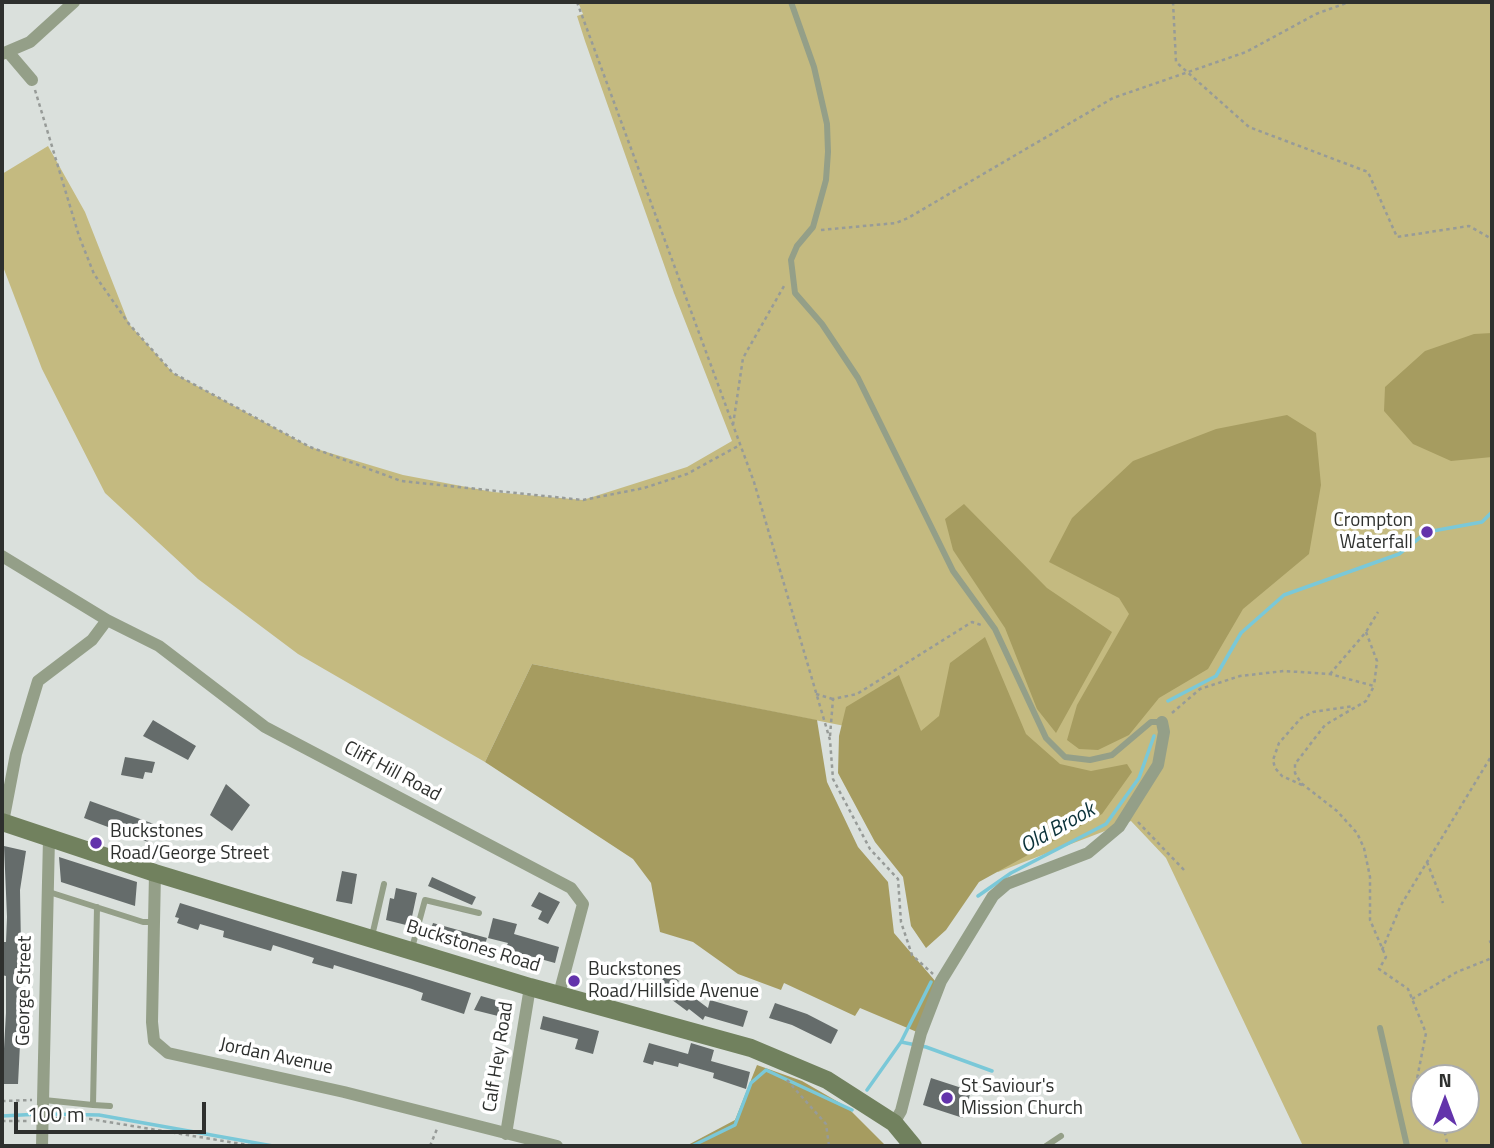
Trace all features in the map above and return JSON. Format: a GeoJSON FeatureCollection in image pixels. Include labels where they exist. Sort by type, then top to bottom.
{"type":"FeatureCollection","features":[{"type":"Feature","properties":{"kind":"main road","name":"Buckstones Road"},"geometry":{"type":"LineString","coordinates":[[2,822],[155,873],[530,987],[777,1058],[827,1080],[894,1123],[913,1146]]}},
{"type":"Feature","properties":{"kind":"street"},"geometry":{"type":"LineString","coordinates":[[32,80],[6,53],[30,42],[74,2]]}},
{"type":"Feature","properties":{"kind":"street"},"geometry":{"type":"LineString","coordinates":[[2,556],[107,621],[92,640],[38,681],[16,754],[2,822]]}},
{"type":"Feature","properties":{"kind":"street","name":"Cliff Hill Road"},"geometry":{"type":"LineString","coordinates":[[107,621],[159,646],[265,727],[571,888],[583,904],[559,994]]}},
{"type":"Feature","properties":{"kind":"street"},"geometry":{"type":"LineString","coordinates":[[894,1123],[901,1111],[919,1038],[941,981],[993,897],[1007,884],[1088,853],[1119,827],[1158,765],[1164,732],[1161,722]]}},
{"type":"Feature","properties":{"kind":"street","name":"George Street"},"geometry":{"type":"LineString","coordinates":[[42,1146],[49,838]]}},
{"type":"Feature","properties":{"kind":"street","name":"Jordan Avenue"},"geometry":{"type":"LineString","coordinates":[[155,873],[152,1022],[154,1041],[168,1053],[443,1116],[557,1146]]}},
{"type":"Feature","properties":{"kind":"street","name":"Calf Hey Road"},"geometry":{"type":"LineString","coordinates":[[506,1134],[530,987]]}},
{"type":"Feature","properties":{"kind":"lane"},"geometry":{"type":"LineString","coordinates":[[792,2],[814,67],[827,124],[826,180],[811,229],[792,260],[795,293],[822,324],[858,378],[953,571],[995,629],[1046,738],[1065,757],[1090,760],[1112,755],[1151,722],[1161,722]]}},
{"type":"Feature","properties":{"kind":"lane"},"geometry":{"type":"LineString","coordinates":[[372,938],[384,884]]}},
{"type":"Feature","properties":{"kind":"lane"},"geometry":{"type":"LineString","coordinates":[[47,892],[143,922],[154,922]]}},
{"type":"Feature","properties":{"kind":"lane"},"geometry":{"type":"LineString","coordinates":[[411,950],[425,900],[479,913]]}},
{"type":"Feature","properties":{"kind":"lane"},"geometry":{"type":"LineString","coordinates":[[93,1105],[97,907]]}},
{"type":"Feature","properties":{"kind":"lane"},"geometry":{"type":"LineString","coordinates":[[1380,1028],[1407,1146]]}},
{"type":"Feature","properties":{"kind":"lane"},"geometry":{"type":"LineString","coordinates":[[42,1102],[110,1106]]}},
{"type":"Feature","properties":{"kind":"lane"},"geometry":{"type":"LineString","coordinates":[[1046,1146],[1061,1136]]}},
{"type":"Feature","properties":{"kind":"path"},"geometry":{"type":"LineString","coordinates":[[577,2],[754,482],[830,740]]}},
{"type":"Feature","properties":{"kind":"path"},"geometry":{"type":"LineString","coordinates":[[1173,2],[1175,62],[1249,127],[1368,172],[1397,237],[1469,226],[1492,239]]}},
{"type":"Feature","properties":{"kind":"path"},"geometry":{"type":"LineString","coordinates":[[811,229],[875,226],[908,218],[1113,98],[1246,52],[1316,15],[1349,2]]}},
{"type":"Feature","properties":{"kind":"path"},"geometry":{"type":"LineString","coordinates":[[32,80],[94,274],[129,324],[173,373],[310,447],[401,481],[583,500],[644,488],[687,474],[739,445]]}},
{"type":"Feature","properties":{"kind":"path"},"geometry":{"type":"LineString","coordinates":[[732,428],[743,358],[772,303],[792,276]]}},
{"type":"Feature","properties":{"kind":"path"},"geometry":{"type":"LineString","coordinates":[[1330,674],[1366,632],[1378,612]]}},
{"type":"Feature","properties":{"kind":"path"},"geometry":{"type":"LineString","coordinates":[[814,693],[833,699],[857,694],[972,622],[995,629]]}},
{"type":"Feature","properties":{"kind":"path"},"geometry":{"type":"LineString","coordinates":[[1303,785],[1295,773],[1296,764],[1306,748],[1325,725],[1366,701],[1374,686],[1377,661],[1366,632]]}},
{"type":"Feature","properties":{"kind":"path"},"geometry":{"type":"LineString","coordinates":[[1161,722],[1200,689],[1240,676],[1284,671],[1330,674],[1374,686]]}},
{"type":"Feature","properties":{"kind":"path"},"geometry":{"type":"LineString","coordinates":[[833,699],[830,740],[833,779],[870,849],[898,879],[901,922],[912,955],[941,981]]}},
{"type":"Feature","properties":{"kind":"path"},"geometry":{"type":"LineString","coordinates":[[1357,706],[1313,712],[1301,718],[1279,743],[1273,760],[1275,768],[1282,776],[1303,785],[1337,811],[1357,832],[1370,877],[1370,920],[1386,957],[1379,969],[1408,989],[1426,1033],[1420,1064]]}},
{"type":"Feature","properties":{"kind":"path"},"geometry":{"type":"LineString","coordinates":[[1382,952],[1401,905],[1492,755]]}},
{"type":"Feature","properties":{"kind":"path"},"geometry":{"type":"LineString","coordinates":[[1137,822],[1184,870]]}},
{"type":"Feature","properties":{"kind":"path"},"geometry":{"type":"LineString","coordinates":[[1427,862],[1443,903]]}},
{"type":"Feature","properties":{"kind":"path"},"geometry":{"type":"LineString","coordinates":[[1412,999],[1457,972],[1492,958]]}},
{"type":"Feature","properties":{"kind":"path"},"geometry":{"type":"LineString","coordinates":[[777,1058],[785,1077],[826,1124],[828,1146]]}},
{"type":"Feature","properties":{"kind":"path"},"geometry":{"type":"LineString","coordinates":[[2,1101],[42,1102]]}},
{"type":"Feature","properties":{"kind":"path"},"geometry":{"type":"LineString","coordinates":[[430,1146],[443,1116]]}},
{"type":"Feature","properties":{"kind":"path"},"geometry":{"type":"LineString","coordinates":[[2,1121],[90,1119],[254,1146]]}},
{"type":"Feature","properties":{"kind":"shaded area"},"geometry":{"type":"Polygon","coordinates":[[[578,2],[1492,2],[1492,1146],[1303,1146],[1166,858],[1131,821],[998,872],[865,730],[532,664],[485,762],[298,654],[198,579],[105,493],[42,369],[2,264],[2,174],[48,146],[85,212],[129,324],[173,373],[310,447],[403,475],[493,492],[583,500],[687,467],[732,441],[674,293],[577,16],[583,14],[578,2]]]}},
{"type":"Feature","properties":{"kind":"shaded area"},"geometry":{"type":"Polygon","coordinates":[[[1492,333],[1492,457],[1451,461],[1413,444],[1384,411],[1385,387],[1425,351],[1474,334],[1492,333]]]}},
{"type":"Feature","properties":{"kind":"shaded area"},"geometry":{"type":"Polygon","coordinates":[[[1287,415],[1316,433],[1321,485],[1309,554],[1243,609],[1208,669],[1159,698],[1129,735],[1098,750],[1079,749],[1067,740],[1077,705],[1129,614],[1119,598],[1049,562],[1072,518],[1133,461],[1216,429],[1287,415]]]}},
{"type":"Feature","properties":{"kind":"shaded area"},"geometry":{"type":"Polygon","coordinates":[[[964,504],[1047,588],[1112,632],[1056,733],[1037,709],[1005,628],[953,550],[945,519],[964,504]]]}},
{"type":"Feature","properties":{"kind":"shaded area"},"geometry":{"type":"Polygon","coordinates":[[[985,637],[1026,734],[1060,764],[1091,771],[1127,764],[1132,772],[1102,814],[979,882],[946,930],[926,948],[911,926],[903,877],[875,842],[838,773],[839,736],[846,707],[899,675],[921,731],[939,716],[950,663],[985,637]]]}},
{"type":"Feature","properties":{"kind":"shaded area"},"geometry":{"type":"Polygon","coordinates":[[[532,664],[817,720],[827,782],[858,847],[888,882],[894,933],[936,982],[917,1032],[860,1008],[855,1016],[784,983],[781,990],[738,974],[693,942],[660,932],[651,883],[633,859],[485,762],[532,664]]]}},
{"type":"Feature","properties":{"kind":"shaded area"},"geometry":{"type":"Polygon","coordinates":[[[757,1065],[802,1081],[847,1107],[886,1146],[686,1146],[735,1120],[757,1065]]]}},
{"type":"Feature","properties":{"kind":"building"},"geometry":{"type":"Polygon","coordinates":[[[153,720],[196,746],[188,760],[143,736],[153,720]]]}},
{"type":"Feature","properties":{"kind":"building"},"geometry":{"type":"Polygon","coordinates":[[[125,757],[155,762],[152,773],[145,772],[143,779],[121,775],[125,757]]]}},
{"type":"Feature","properties":{"kind":"building"},"geometry":{"type":"Polygon","coordinates":[[[226,784],[250,805],[232,831],[210,815],[226,784]]]}},
{"type":"Feature","properties":{"kind":"building"},"geometry":{"type":"Polygon","coordinates":[[[90,801],[154,824],[148,842],[84,818],[90,801]]]}},
{"type":"Feature","properties":{"kind":"building"},"geometry":{"type":"Polygon","coordinates":[[[4,846],[26,851],[20,890],[22,1004],[18,1084],[2,1084],[6,976],[2,975],[2,942],[6,942],[7,917],[4,846]]]}},
{"type":"Feature","properties":{"kind":"building"},"geometry":{"type":"Polygon","coordinates":[[[59,857],[137,882],[135,906],[61,882],[59,857]]]}},
{"type":"Feature","properties":{"kind":"building"},"geometry":{"type":"Polygon","coordinates":[[[342,871],[357,874],[352,904],[336,901],[342,871]]]}},
{"type":"Feature","properties":{"kind":"building"},"geometry":{"type":"Polygon","coordinates":[[[432,877],[476,897],[472,905],[428,886],[432,877]]]}},
{"type":"Feature","properties":{"kind":"building"},"geometry":{"type":"Polygon","coordinates":[[[396,888],[417,893],[410,926],[386,920],[390,898],[394,899],[396,888]]]}},
{"type":"Feature","properties":{"kind":"building"},"geometry":{"type":"Polygon","coordinates":[[[539,892],[560,902],[548,924],[538,919],[542,911],[531,906],[539,892]]]}},
{"type":"Feature","properties":{"kind":"building"},"geometry":{"type":"Polygon","coordinates":[[[180,903],[471,993],[464,1014],[421,1000],[423,993],[412,989],[334,965],[333,969],[312,963],[314,958],[273,945],[271,951],[223,937],[224,931],[200,924],[198,930],[177,923],[179,918],[175,917],[180,903]]]}},
{"type":"Feature","properties":{"kind":"building"},"geometry":{"type":"Polygon","coordinates":[[[493,918],[517,924],[514,934],[559,947],[555,963],[515,952],[508,964],[499,962],[508,943],[488,938],[493,918]]]}},
{"type":"Feature","properties":{"kind":"building"},"geometry":{"type":"Polygon","coordinates":[[[433,923],[487,938],[482,955],[428,938],[433,923]]]}},
{"type":"Feature","properties":{"kind":"building"},"geometry":{"type":"Polygon","coordinates":[[[668,972],[679,981],[676,984],[708,1008],[710,1000],[748,1011],[743,1027],[705,1016],[703,1020],[689,1009],[687,1011],[656,988],[668,972]]]}},
{"type":"Feature","properties":{"kind":"building"},"geometry":{"type":"Polygon","coordinates":[[[481,996],[506,1003],[502,1017],[474,1010],[481,996]]]}},
{"type":"Feature","properties":{"kind":"building"},"geometry":{"type":"Polygon","coordinates":[[[775,1003],[807,1014],[838,1030],[831,1044],[792,1025],[769,1018],[775,1003]]]}},
{"type":"Feature","properties":{"kind":"building"},"geometry":{"type":"Polygon","coordinates":[[[543,1016],[599,1031],[593,1054],[575,1049],[578,1039],[540,1029],[543,1016]]]}},
{"type":"Feature","properties":{"kind":"building"},"geometry":{"type":"Polygon","coordinates":[[[649,1043],[688,1054],[691,1043],[714,1050],[711,1061],[750,1072],[746,1089],[713,1078],[714,1073],[679,1063],[678,1067],[654,1061],[653,1065],[643,1062],[649,1043]]]}},
{"type":"Feature","properties":{"kind":"building","name":"St Saviour's Mission Church"},"geometry":{"type":"Polygon","coordinates":[[[931,1078],[971,1091],[963,1118],[923,1105],[931,1078]]]}},
{"type":"Feature","properties":{"kind":"waterway","name":"Old Brook"},"geometry":{"type":"LineString","coordinates":[[1168,701],[1216,676],[1241,633],[1284,595],[1399,554],[1427,532],[1482,522],[1492,512]]}},
{"type":"Feature","properties":{"kind":"waterway","name":"Old Brook"},"geometry":{"type":"LineString","coordinates":[[978,896],[1011,873],[1106,824],[1139,778],[1154,736]]}},
{"type":"Feature","properties":{"kind":"waterway","name":"Old Brook"},"geometry":{"type":"LineString","coordinates":[[867,1090],[901,1042],[931,982]]}},
{"type":"Feature","properties":{"kind":"waterway"},"geometry":{"type":"LineString","coordinates":[[901,1042],[926,1047],[992,1071]]}},
{"type":"Feature","properties":{"kind":"waterway","name":"Old Brook"},"geometry":{"type":"LineString","coordinates":[[692,1146],[735,1125],[751,1083],[766,1070],[852,1110]]}},
{"type":"Feature","properties":{"kind":"waterway","name":"Old Brook"},"geometry":{"type":"LineString","coordinates":[[2,1116],[40,1114]]}},
{"type":"Feature","properties":{"kind":"waterway","name":"Old Brook"},"geometry":{"type":"LineString","coordinates":[[47,1114],[99,1115],[273,1146]]}},
{"type":"Feature","properties":{"kind":"place","name":"Crompton Waterfall"},"geometry":{"type":"Point","coordinates":[1427,532]}},
{"type":"Feature","properties":{"kind":"place","name":"Buckstones Road/George Street"},"geometry":{"type":"Point","coordinates":[96,843]}},
{"type":"Feature","properties":{"kind":"place","name":"Buckstones Road/Hillside Avenue"},"geometry":{"type":"Point","coordinates":[574,981]}},
{"type":"Feature","properties":{"kind":"place","name":"St Saviour's Mission Church"},"geometry":{"type":"Point","coordinates":[947,1098]}}]}
